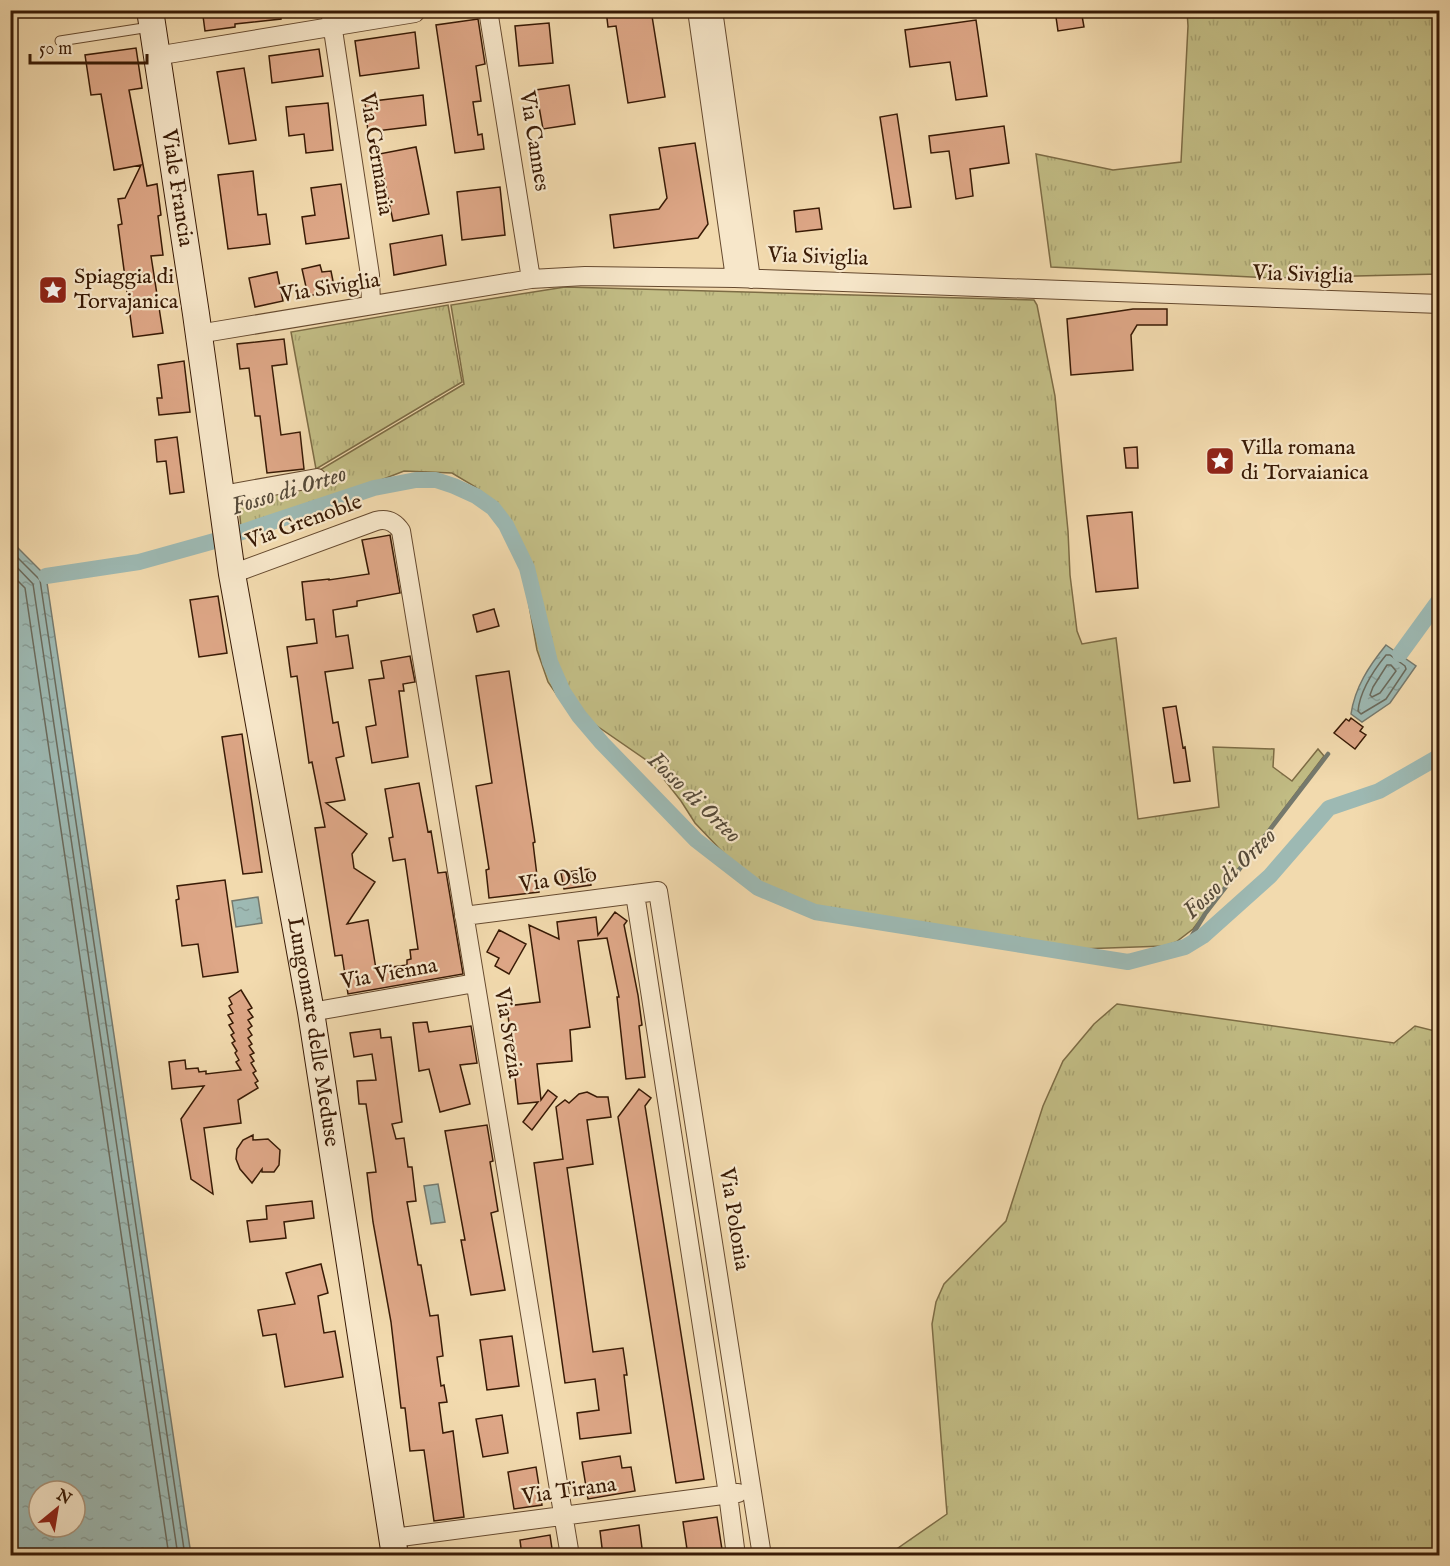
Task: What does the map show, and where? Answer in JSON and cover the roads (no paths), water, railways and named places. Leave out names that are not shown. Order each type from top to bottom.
[{"type":"main road","name":"Viale Francia","points":[[151,19],[223,502]]},
{"type":"main road","name":"Lungomare delle Meduse","points":[[223,502],[231,569],[311,1012],[394,1547]]},
{"type":"street","name":"Via Cannes","points":[[488,10],[531,279]]},
{"type":"street","points":[[697,10],[743,278]]},
{"type":"street","points":[[713,10],[743,278]]},
{"type":"street","points":[[156,56],[331,19],[415,13]]},
{"type":"street","name":"Via Germania","points":[[331,19],[370,275],[371,305]]},
{"type":"street","name":"Via Siviglia","points":[[198,334],[531,279],[585,276],[743,278],[1440,304]]},
{"type":"street","points":[[223,502],[317,478]]},
{"type":"street","name":"Via Grenoble","points":[[231,569],[376,521],[392,522]]},
{"type":"street","name":"Via Svezia","points":[[392,522],[402,534],[570,1556]]},
{"type":"street","name":"Via Oslo","points":[[464,916],[658,891]]},
{"type":"street","name":"Via Polonia","points":[[658,891],[762,1556]]},
{"type":"street","points":[[635,894],[736,1556]]},
{"type":"street","name":"Via Vienna","points":[[311,1012],[476,983]]},
{"type":"street","name":"Via Tirana","points":[[394,1547],[564,1516],[752,1492]]},
{"type":"lane","points":[[60,41],[151,19]]},
{"type":"water","points":[[11,541],[46,576],[191,1555],[11,1555]]},
{"type":"water","points":[[1386,645],[1416,666],[1390,703],[1362,722],[1351,714],[1353,704],[1359,686]]},
{"type":"water","points":[[258,897],[262,923],[236,927],[232,901]]},
{"type":"water","points":[[438,1184],[445,1222],[431,1224],[424,1186]]},
{"type":"waterway","name":"Fosso di Orteo","points":[[46,576],[139,562],[218,540],[374,488],[416,480],[436,480],[454,486],[476,496],[493,508],[506,525],[527,568],[550,662],[563,692],[579,716],[602,743],[696,840],[758,888],[815,912],[1128,962],[1185,947],[1203,936],[1270,876],[1329,808],[1379,791],[1440,756]]},
{"type":"waterway","points":[[1400,654],[1440,599]]},
{"type":"waterway","points":[[1185,947],[1205,914],[1328,754]]},
{"type":"place","name":"Spiaggia di Torvajanica","points":[[53,290]]},
{"type":"place","name":"Villa romana di Torvaianica","points":[[1220,461]]}]
